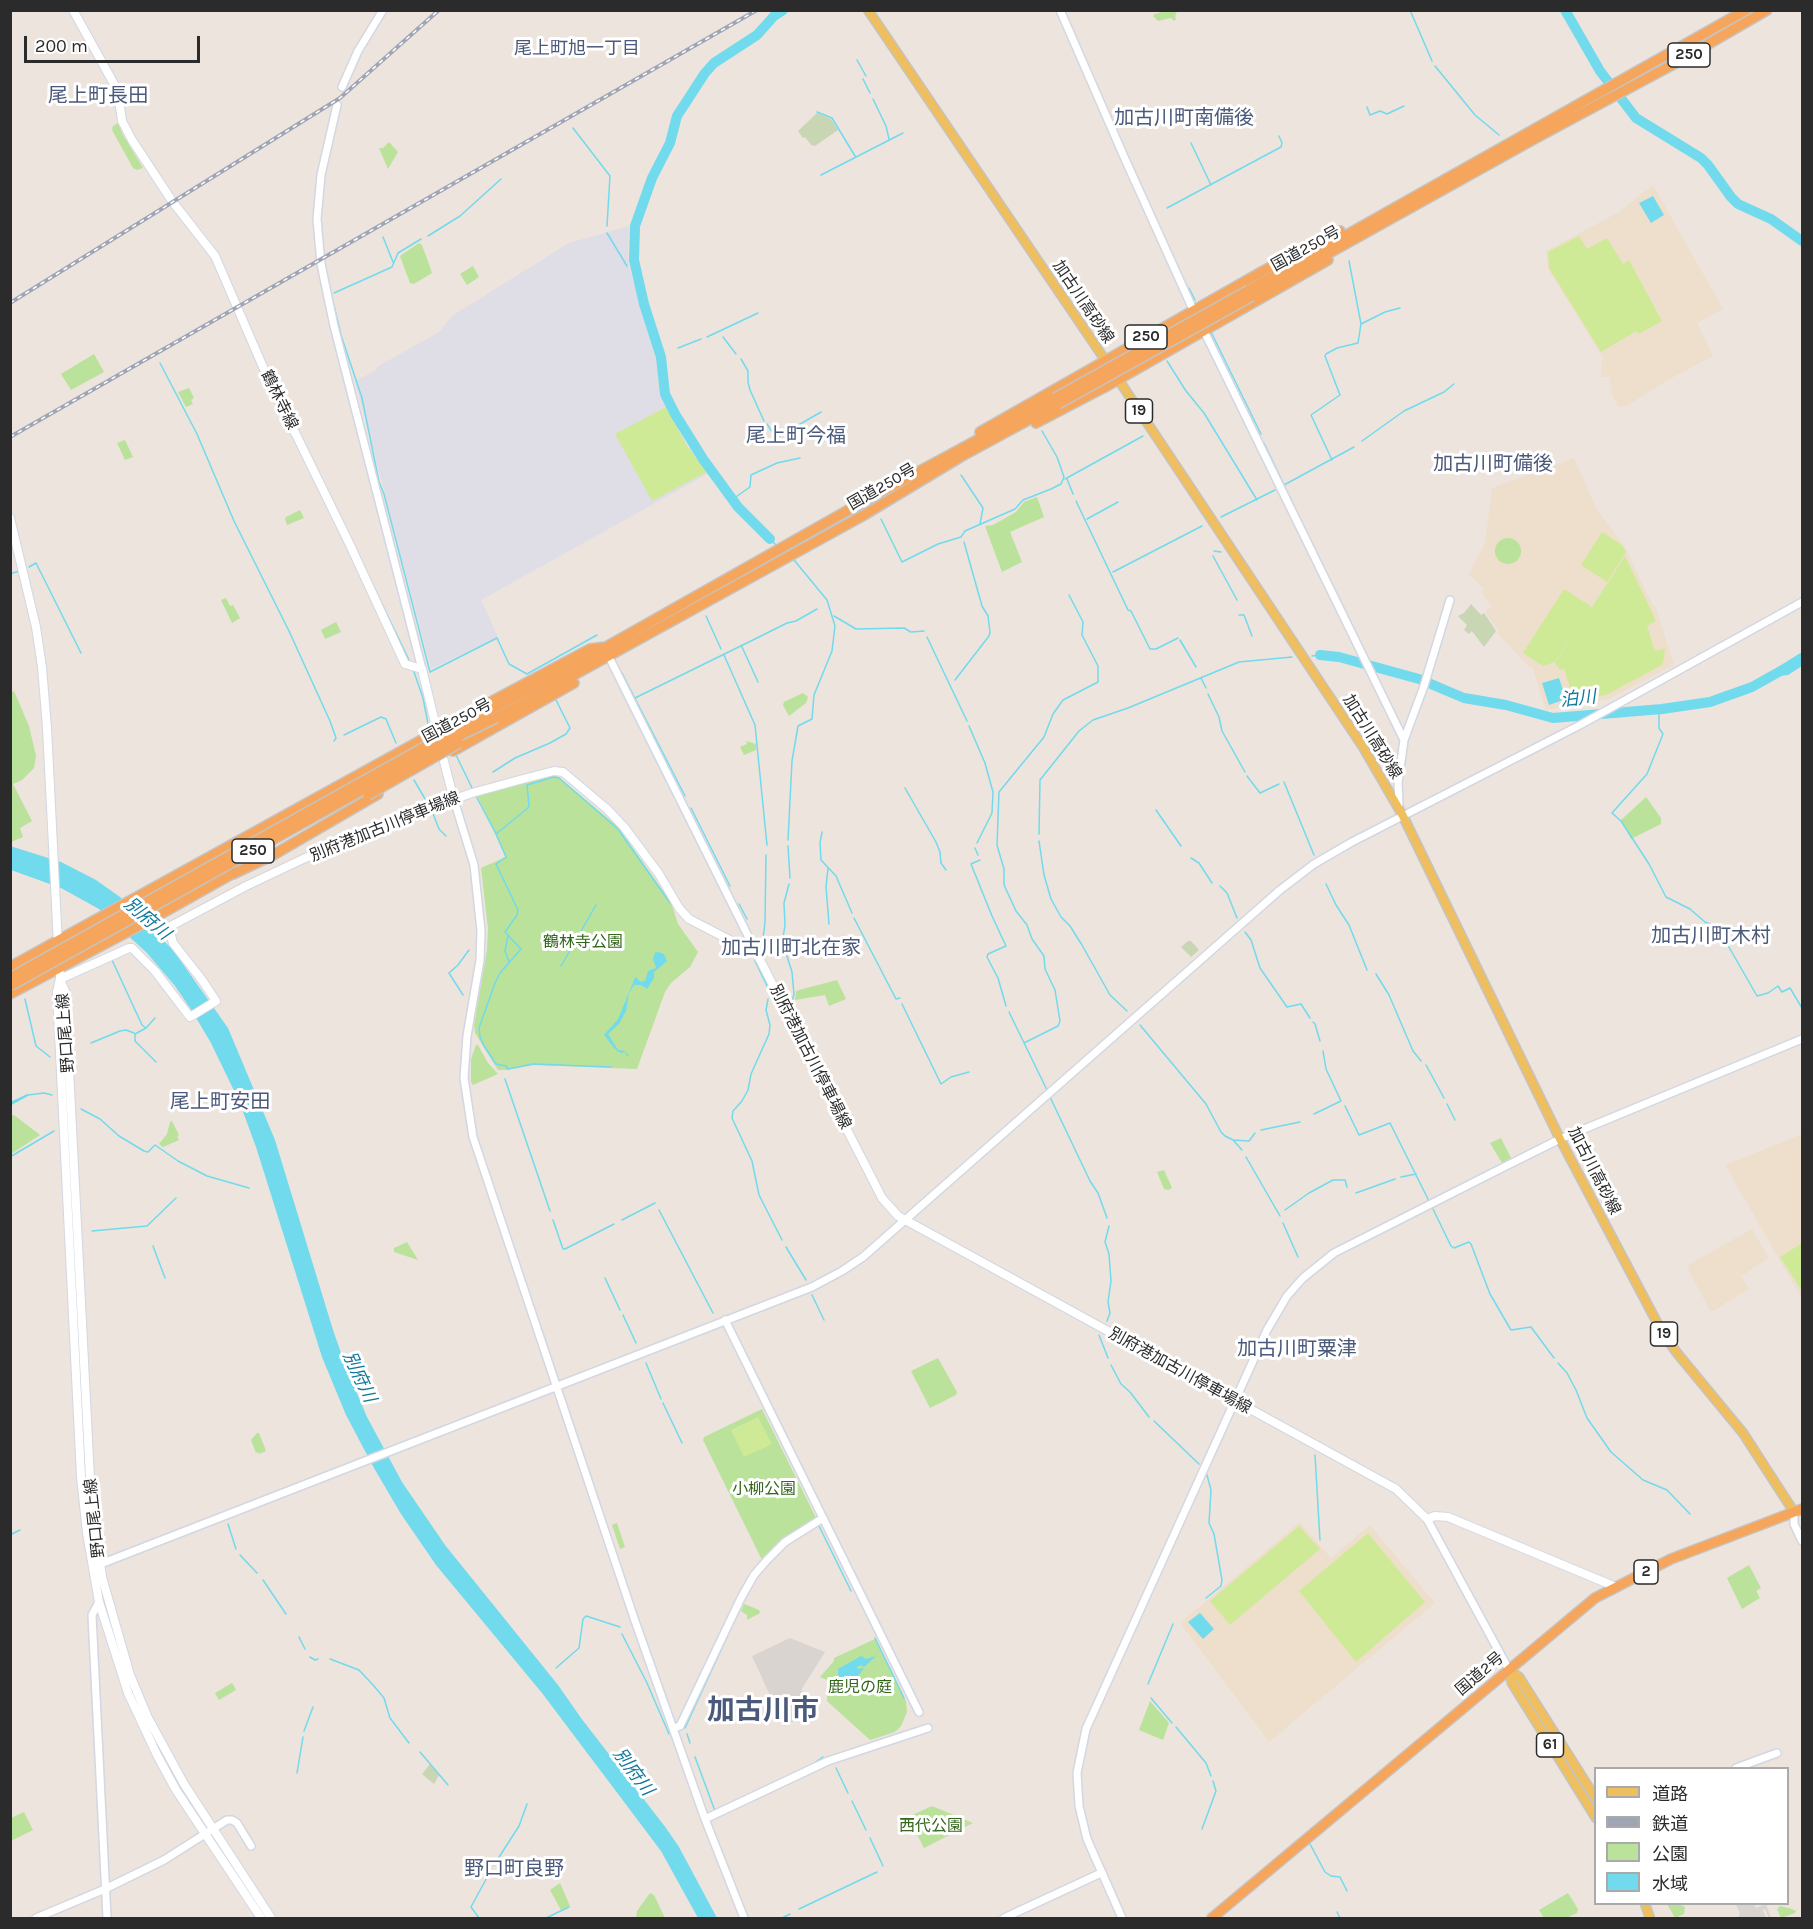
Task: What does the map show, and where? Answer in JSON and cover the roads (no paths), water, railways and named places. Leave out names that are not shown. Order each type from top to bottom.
[{"type":"highway","name":"国道250号","points":[[10,978],[607,652],[703,591],[917,479],[1251,293],[1746,10]]},
{"type":"highway","name":"国道250号","points":[[1385,217],[1672,65],[1767,10]]},
{"type":"highway","name":"250","points":[[917,479],[975,434],[1104,360],[1265,270],[1344,229],[1385,217]]},
{"type":"highway","name":"250","points":[[917,479],[1118,379],[1204,332],[1348,249],[1385,217]]},
{"type":"highway","name":"250","points":[[10,967],[590,649],[607,652],[598,669],[273,855],[233,874],[122,936],[10,994]]},
{"type":"highway","name":"国道250号","points":[[10,986],[480,726],[493,714]]},
{"type":"highway","name":"250","points":[[233,874],[247,863],[462,741],[480,726]]},
{"type":"highway","name":"国道2号","points":[[1212,1918],[1579,1610],[1616,1587],[1671,1559],[1798,1510]]},
{"type":"main road","name":"鶴林寺線","points":[[73,10],[114,84],[122,121],[132,141],[172,201],[215,256],[267,376],[350,545],[405,664],[422,669]]},
{"type":"main road","name":"加古川高砂線","points":[[868,10],[1363,747],[1403,816],[1560,1139],[1661,1330],[1677,1353],[1743,1433],[1798,1510]]},
{"type":"main road","points":[[10,518],[34,617],[42,667],[60,979]]},
{"type":"main road","points":[[422,669],[454,800]]},
{"type":"main road","name":"別府港加古川停車場線","points":[[60,979],[129,948],[135,950],[147,962],[190,1017],[216,1001],[173,944],[169,927],[303,859],[430,808],[472,792],[554,771],[563,772],[624,826],[659,874],[679,909],[689,919],[756,952],[882,1198],[891,1210],[904,1220],[1396,1489],[1427,1519]]},
{"type":"main road","name":"野口尾上線","points":[[60,979],[57,992],[80,1458],[86,1524],[96,1565],[135,1686],[164,1749],[208,1831],[261,1918]]},
{"type":"main road","points":[[1427,1519],[1435,1516],[1448,1517],[1616,1587]]},
{"type":"main road","name":"野口尾上線","points":[[96,1565],[99,1602],[118,1664],[140,1719],[176,1790],[271,1918]]},
{"type":"main road","name":"61","points":[[1509,1670],[1519,1677],[1594,1796]]},
{"type":"main road","name":"61","points":[[1509,1670],[1512,1683],[1594,1815]]},
{"type":"street","points":[[342,87],[358,51],[383,10]]},
{"type":"street","points":[[1060,10],[1204,332],[1404,740]]},
{"type":"street","points":[[337,105],[321,175],[317,219],[321,264],[332,316],[422,669]]},
{"type":"street","points":[[1403,816],[1398,805],[1397,793],[1404,740],[1425,683],[1450,600]]},
{"type":"street","points":[[96,1565],[812,1287],[842,1271],[863,1257],[1280,890],[1314,864],[1352,842],[1589,720],[1803,602]]},
{"type":"street","points":[[607,652],[756,952]]},
{"type":"street","points":[[454,800],[474,865],[482,931],[480,960],[465,1049],[464,1078],[468,1115],[479,1160],[632,1612],[705,1819],[744,1918]]},
{"type":"street","points":[[1122,1918],[1087,1839],[1079,1806],[1077,1773],[1086,1729],[1234,1401],[1273,1317],[1283,1301],[1303,1278],[1334,1253],[1430,1204],[1560,1139],[1803,1039]]},
{"type":"street","points":[[725,1320],[919,1712]]},
{"type":"street","points":[[1798,1510],[1803,1519]]},
{"type":"street","points":[[1798,1510],[1794,1524],[1803,1541]]},
{"type":"street","points":[[674,1728],[680,1726],[741,1598],[758,1570],[790,1538],[824,1518]]},
{"type":"street","points":[[1427,1519],[1509,1670]]},
{"type":"street","points":[[99,1602],[92,1615],[107,1918]]},
{"type":"street","points":[[705,1819],[828,1761],[928,1728]]},
{"type":"street","points":[[1739,1767],[1777,1753]]},
{"type":"street","points":[[36,1918],[105,1889],[164,1860],[227,1820],[237,1823],[251,1846]]},
{"type":"street","points":[[1004,1918],[1101,1873]]},
{"type":"water","points":[[1653,196],[1664,215],[1651,223],[1639,203]]},
{"type":"water","points":[[1802,652],[1802,666],[1788,675],[1779,676],[1775,669]]},
{"type":"water","points":[[1559,678],[1566,699],[1549,705],[1542,683]]},
{"type":"water","name":"別府川","points":[[10,846],[61,862],[96,880],[120,897],[173,950],[228,1028],[275,1140],[347,1370],[367,1417],[402,1482],[445,1545],[558,1685],[666,1828],[679,1847],[717,1918],[698,1918],[661,1851],[542,1693],[436,1565],[401,1514],[374,1468],[346,1415],[322,1357],[256,1147],[239,1101],[211,1043],[192,1011],[175,986],[147,953],[99,909],[61,888],[11,870]]},
{"type":"water","points":[[655,953],[664,954],[667,961],[654,972],[654,978],[647,989],[641,985],[634,985],[629,993],[626,1011],[619,1024],[608,1034],[618,1050],[625,1051],[629,1056],[627,1056],[625,1052],[621,1053],[615,1049],[604,1035],[618,1019],[635,978],[640,982],[645,981],[648,971],[656,968],[653,959]]},
{"type":"water","points":[[1200,1613],[1214,1629],[1203,1639],[1188,1622]]},
{"type":"water","points":[[861,1656],[866,1659],[876,1656],[864,1667],[860,1665],[857,1667],[857,1669],[864,1668],[858,1676],[857,1685],[853,1679],[848,1680],[847,1686],[855,1688],[842,1689],[843,1684],[838,1669]]},
{"type":"waterway","points":[[770,539],[738,507],[703,459],[665,394],[661,357],[644,304],[634,260],[635,226],[652,178],[670,143],[677,116],[714,63],[757,35],[774,16],[783,10]]},
{"type":"waterway","points":[[1410,10],[1432,61]]},
{"type":"waterway","points":[[1565,10],[1600,71],[1636,118],[1701,158],[1738,204],[1771,219],[1802,241]]},
{"type":"waterway","points":[[857,60],[866,76]]},
{"type":"waterway","points":[[1435,66],[1475,115],[1499,135]]},
{"type":"waterway","points":[[863,79],[870,93]]},
{"type":"waterway","points":[[873,99],[886,126],[889,139]]},
{"type":"waterway","points":[[1367,107],[1370,115],[1380,111],[1387,114],[1404,106]]},
{"type":"waterway","points":[[817,112],[832,118],[855,156]]},
{"type":"waterway","points":[[573,128],[610,176],[607,226]]},
{"type":"waterway","points":[[821,175],[903,133]]},
{"type":"waterway","points":[[1167,208],[1281,147],[1279,136]]},
{"type":"waterway","points":[[1191,143],[1211,185]]},
{"type":"waterway","points":[[428,236],[460,216],[501,179]]},
{"type":"waterway","points":[[607,233],[627,266]]},
{"type":"waterway","points":[[383,237],[393,262]]},
{"type":"waterway","points":[[334,293],[392,267],[398,253],[421,239]]},
{"type":"waterway","points":[[1349,261],[1361,324],[1385,312],[1400,308]]},
{"type":"waterway","points":[[326,272],[341,335],[362,398],[379,482],[430,672],[497,638],[509,664],[527,674],[597,635]]},
{"type":"waterway","points":[[1189,288],[1195,300]]},
{"type":"waterway","points":[[707,337],[758,313]]},
{"type":"waterway","points":[[1332,460],[1311,415],[1340,395],[1326,354],[1337,348],[1358,343],[1361,324]]},
{"type":"waterway","points":[[1211,332],[1261,434]]},
{"type":"waterway","points":[[723,337],[736,354]]},
{"type":"waterway","points":[[678,348],[701,339]]},
{"type":"waterway","points":[[741,359],[748,371],[750,390],[764,421]]},
{"type":"waterway","points":[[1167,361],[1186,391],[1204,413],[1257,500]]},
{"type":"waterway","points":[[160,363],[197,434],[234,521],[289,631],[330,721],[336,738],[334,741]]},
{"type":"waterway","points":[[1362,441],[1404,411],[1444,392],[1454,384]]},
{"type":"waterway","points":[[767,424],[776,438],[821,412]]},
{"type":"waterway","points":[[881,519],[902,562],[938,544],[961,537],[965,531],[1015,509],[1023,500],[1061,484],[1064,477],[1057,457],[1042,431]]},
{"type":"waterway","points":[[1065,479],[1143,436]]},
{"type":"waterway","points":[[1264,443],[1284,485]]},
{"type":"waterway","points":[[1284,485],[1354,447]]},
{"type":"waterway","points":[[309,453],[409,660]]},
{"type":"waterway","points":[[733,499],[750,487],[751,475],[777,463],[800,458]]},
{"type":"waterway","points":[[961,475],[983,508],[980,524]]},
{"type":"waterway","points":[[1067,479],[1073,494]]},
{"type":"waterway","points":[[1221,517],[1275,490]]},
{"type":"waterway","points":[[1290,497],[1293,505]]},
{"type":"waterway","points":[[1076,501],[1128,610],[1131,611],[1150,649],[1156,649],[1178,638]]},
{"type":"waterway","points":[[1087,519],[1118,502]]},
{"type":"waterway","points":[[1297,513],[1299,518]]},
{"type":"waterway","points":[[1113,572],[1202,526]]},
{"type":"waterway","points":[[1308,536],[1323,565]]},
{"type":"waterway","points":[[770,539],[776,545]]},
{"type":"waterway","points":[[955,680],[990,632],[988,616],[982,606],[964,542]]},
{"type":"waterway","points":[[1214,551],[1221,552]]},
{"type":"waterway","points":[[1213,556],[1237,600]]},
{"type":"waterway","points":[[788,840],[792,761],[798,726],[812,719],[814,695],[832,651],[835,626],[827,600],[794,560]]},
{"type":"waterway","points":[[29,567],[36,563],[81,653]]},
{"type":"waterway","points":[[10,574],[19,571]]},
{"type":"waterway","points":[[1024,1043],[1058,1026],[1060,1021],[1055,990],[1045,969],[1044,956],[1032,939],[1027,925],[1016,911],[1004,885],[1004,869],[997,845],[999,792],[1044,737],[1053,714],[1063,700],[1098,682],[1098,666],[1082,635],[1083,622],[1069,595]]},
{"type":"waterway","points":[[635,698],[817,609]]},
{"type":"waterway","points":[[1239,615],[1244,615],[1252,636]]},
{"type":"waterway","points":[[706,616],[721,649]]},
{"type":"waterway","points":[[834,616],[856,629],[904,628],[911,632],[924,631]]},
{"type":"waterway","points":[[927,637],[967,721]]},
{"type":"waterway","points":[[1180,640],[1196,667]]},
{"type":"waterway","points":[[742,647],[758,682]]},
{"type":"waterway","points":[[724,655],[755,725],[767,845]]},
{"type":"waterway","points":[[1312,656],[1320,655]]},
{"type":"waterway","name":"泊川","points":[[1320,655],[1339,657],[1419,679],[1464,698],[1506,705],[1553,718],[1662,709],[1710,702],[1752,687],[1802,659]]},
{"type":"waterway","points":[[1039,834],[1040,780],[1079,731],[1093,720],[1239,662],[1292,657]]},
{"type":"waterway","points":[[413,669],[423,698],[429,729]]},
{"type":"waterway","points":[[622,673],[685,796]]},
{"type":"waterway","points":[[1201,678],[1206,688]]},
{"type":"waterway","points":[[1208,694],[1219,717],[1222,731],[1245,772]]},
{"type":"waterway","points":[[493,772],[515,758],[566,734],[570,728],[556,700]]},
{"type":"waterway","points":[[1659,710],[1659,728],[1663,734],[1647,774],[1612,813],[1621,821],[1649,864],[1666,897],[1690,909],[1705,922],[1718,928],[1757,996],[1768,993],[1778,986],[1782,992],[1790,988],[1802,1008]]},
{"type":"waterway","points":[[344,735],[381,717],[386,719],[396,743]]},
{"type":"waterway","points":[[969,726],[985,763],[993,792],[992,813],[977,843]]},
{"type":"waterway","points":[[456,755],[473,790]]},
{"type":"waterway","points":[[1247,776],[1260,793],[1279,784]]},
{"type":"waterway","points":[[475,794],[496,834],[528,808],[527,785],[554,777],[559,778],[618,829],[670,903]]},
{"type":"waterway","points":[[414,780],[428,804]]},
{"type":"waterway","points":[[1284,782],[1314,855]]},
{"type":"waterway","points":[[905,788],[936,842],[941,863],[946,870]]},
{"type":"waterway","points":[[691,808],[730,886]]},
{"type":"waterway","points":[[1156,810],[1181,846]]},
{"type":"waterway","points":[[432,811],[439,829],[446,836]]},
{"type":"waterway","points":[[822,832],[821,860],[836,876],[852,913]]},
{"type":"waterway","points":[[496,834],[506,857],[496,864],[518,910],[505,932],[521,949],[500,973],[495,983],[479,1028],[484,1046],[496,1064],[506,1066],[508,1069],[533,1064],[611,1067]]},
{"type":"waterway","points":[[1039,841],[1044,875],[1051,899],[1082,945],[1110,995],[1127,1011]]},
{"type":"waterway","points":[[788,846],[790,878]]},
{"type":"waterway","points":[[975,848],[978,855]]},
{"type":"waterway","points":[[759,952],[765,923],[766,855]]},
{"type":"waterway","points":[[1191,858],[1199,863],[1212,883]]},
{"type":"waterway","points":[[980,860],[971,864],[1006,946],[988,954],[987,957],[998,978],[1006,1006]]},
{"type":"waterway","points":[[828,868],[826,887],[829,924]]},
{"type":"waterway","points":[[782,944],[785,925],[784,903],[789,884]]},
{"type":"waterway","points":[[1326,884],[1349,925],[1367,970]]},
{"type":"waterway","points":[[1220,886],[1227,893],[1237,918]]},
{"type":"waterway","points":[[739,904],[747,919]]},
{"type":"waterway","points":[[561,966],[596,905]]},
{"type":"waterway","points":[[854,918],[896,999],[900,998]]},
{"type":"waterway","points":[[1245,932],[1251,940],[1260,968],[1287,1007],[1301,1004],[1310,1018]]},
{"type":"waterway","points":[[508,936],[505,951],[509,962]]},
{"type":"waterway","points":[[463,995],[449,973],[469,950]]},
{"type":"waterway","points":[[785,950],[792,972],[794,994],[792,1002],[810,1038]]},
{"type":"waterway","points":[[756,959],[769,990]]},
{"type":"waterway","points":[[112,960],[142,1025],[146,1028]]},
{"type":"waterway","points":[[1376,974],[1389,995],[1413,1051],[1421,1061]]},
{"type":"waterway","points":[[25,999],[36,1046],[50,1057]]},
{"type":"waterway","points":[[768,999],[766,1010],[770,1025],[769,1034],[751,1074],[748,1090],[733,1111],[732,1118],[752,1161],[759,1195],[782,1240]]},
{"type":"waterway","points":[[902,1004],[941,1084],[951,1077],[969,1072]]},
{"type":"waterway","points":[[1009,1012],[1047,1090]]},
{"type":"waterway","points":[[155,1018],[146,1028],[135,1034],[135,1041],[156,1062]]},
{"type":"waterway","points":[[1313,1022],[1320,1041]]},
{"type":"waterway","points":[[1140,1025],[1206,1104],[1221,1132],[1242,1150]]},
{"type":"waterway","points":[[91,1043],[120,1031],[126,1030],[134,1033]]},
{"type":"waterway","points":[[811,1041],[849,1117]]},
{"type":"waterway","points":[[1314,1114],[1341,1101],[1326,1069],[1323,1051]]},
{"type":"waterway","points":[[1426,1065],[1444,1098]]},
{"type":"waterway","points":[[505,1079],[550,1211]]},
{"type":"waterway","points":[[10,1105],[28,1095],[44,1093],[52,1095]]},
{"type":"waterway","points":[[10,1103],[27,1095]]},
{"type":"waterway","points":[[1050,1097],[1098,1193],[1107,1218]]},
{"type":"waterway","points":[[1447,1104],[1455,1120]]},
{"type":"waterway","points":[[1345,1106],[1359,1135],[1390,1123],[1430,1203]]},
{"type":"waterway","points":[[81,1109],[100,1119],[119,1136],[144,1151],[148,1152],[155,1145],[178,1161],[207,1176],[249,1188]]},
{"type":"waterway","points":[[1261,1130],[1300,1122]]},
{"type":"waterway","points":[[10,1157],[54,1131]]},
{"type":"waterway","points":[[1233,1140],[1249,1141],[1255,1133]]},
{"type":"waterway","points":[[1246,1157],[1280,1216]]},
{"type":"waterway","points":[[1401,1177],[1416,1174]]},
{"type":"waterway","points":[[1356,1193],[1395,1179]]},
{"type":"waterway","points":[[1285,1210],[1333,1180],[1345,1180],[1347,1187]]},
{"type":"waterway","points":[[92,1231],[147,1226],[176,1198]]},
{"type":"waterway","points":[[622,1220],[655,1203]]},
{"type":"waterway","points":[[1432,1207],[1451,1246],[1454,1248],[1469,1242],[1471,1244],[1490,1294],[1511,1330],[1531,1327],[1554,1358]]},
{"type":"waterway","points":[[659,1210],[713,1313]]},
{"type":"waterway","points":[[553,1220],[563,1249],[614,1224]]},
{"type":"waterway","points":[[1283,1223],[1298,1257]]},
{"type":"waterway","points":[[1107,1321],[1110,1313],[1108,1302],[1111,1281],[1109,1254],[1105,1242],[1109,1226]]},
{"type":"waterway","points":[[153,1246],[165,1278]]},
{"type":"waterway","points":[[786,1247],[806,1280]]},
{"type":"waterway","points":[[605,1278],[620,1310]]},
{"type":"waterway","points":[[812,1295],[824,1320]]},
{"type":"waterway","points":[[623,1315],[636,1343]]},
{"type":"waterway","points":[[1099,1335],[1108,1358]]},
{"type":"waterway","points":[[646,1363],[661,1399]]},
{"type":"waterway","points":[[1558,1363],[1567,1373],[1576,1390],[1587,1418],[1611,1452],[1643,1480],[1667,1490],[1690,1514]]},
{"type":"waterway","points":[[1111,1365],[1121,1384],[1149,1417]]},
{"type":"waterway","points":[[663,1403],[682,1443]]},
{"type":"waterway","points":[[1154,1421],[1199,1464]]},
{"type":"waterway","points":[[1315,1455],[1320,1540]]},
{"type":"waterway","points":[[1206,1598],[1221,1586],[1222,1580],[1214,1534],[1209,1523],[1211,1490],[1207,1475]]},
{"type":"waterway","points":[[228,1524],[236,1549]]},
{"type":"waterway","points":[[819,1526],[851,1591]]},
{"type":"waterway","points":[[10,1535],[20,1530]]},
{"type":"waterway","points":[[240,1555],[257,1573]]},
{"type":"waterway","points":[[263,1580],[286,1614]]},
{"type":"waterway","points":[[556,1668],[579,1648],[583,1619],[586,1616],[620,1627]]},
{"type":"waterway","points":[[1148,1684],[1173,1624]]},
{"type":"waterway","points":[[622,1634],[669,1734]]},
{"type":"waterway","points":[[299,1637],[305,1649]]},
{"type":"waterway","points":[[685,1728],[727,1637]]},
{"type":"waterway","points":[[875,1638],[904,1698]]},
{"type":"waterway","points":[[310,1657],[318,1659]]},
{"type":"waterway","points":[[330,1659],[359,1670],[384,1698],[390,1718],[409,1743]]},
{"type":"waterway","points":[[1151,1698],[1172,1723]]},
{"type":"waterway","points":[[304,1731],[313,1707]]},
{"type":"waterway","points":[[1176,1727],[1206,1763],[1211,1776]]},
{"type":"waterway","points":[[687,1734],[690,1743]]},
{"type":"waterway","points":[[297,1773],[303,1737]]},
{"type":"waterway","points":[[420,1752],[448,1785]]},
{"type":"waterway","points":[[695,1757],[715,1811]]},
{"type":"waterway","points":[[811,1765],[823,1757]]},
{"type":"waterway","points":[[836,1768],[848,1793]]},
{"type":"waterway","points":[[1202,1829],[1216,1791],[1213,1781]]},
{"type":"waterway","points":[[852,1801],[866,1830]]},
{"type":"waterway","points":[[494,1865],[519,1826],[527,1804]]},
{"type":"waterway","points":[[870,1838],[883,1866]]},
{"type":"waterway","points":[[1310,1844],[1325,1872],[1331,1876],[1340,1877],[1347,1891]]},
{"type":"waterway","points":[[479,1918],[471,1907],[490,1872]]},
{"type":"waterway","points":[[799,1909],[877,1872]]},
{"type":"waterway","points":[[546,1918],[569,1907]]},
{"type":"waterway","points":[[1337,1912],[1340,1918]]},
{"type":"waterway","points":[[782,1918],[790,1914]]},
{"type":"railway","points":[[10,303],[340,98],[439,10]]},
{"type":"railway","points":[[10,437],[757,10]]},
{"type":"district","name":"尾上町旭一丁目","points":[[577,49]]},
{"type":"district","name":"尾上町長田","points":[[98,96]]},
{"type":"district","name":"加古川町南備後","points":[[1184,118]]},
{"type":"district","name":"尾上町今福","points":[[796,436]]},
{"type":"district","name":"加古川町備後","points":[[1493,464]]},
{"type":"district","name":"加古川町木村","points":[[1711,936]]},
{"type":"district","name":"加古川町北在家","points":[[791,948]]},
{"type":"district","name":"尾上町安田","points":[[220,1102]]},
{"type":"district","name":"加古川町粟津","points":[[1297,1349]]},
{"type":"district","name":"加古川市","points":[[763,1711]]},
{"type":"district","name":"野口町良野","points":[[514,1869]]},
{"type":"park label","name":"鶴林寺公園","points":[[583,942]]},
{"type":"park label","name":"小柳公園","points":[[764,1489]]},
{"type":"park label","name":"鹿児の庭","points":[[860,1687]]},
{"type":"park label","name":"西代公園","points":[[931,1826]]}]
